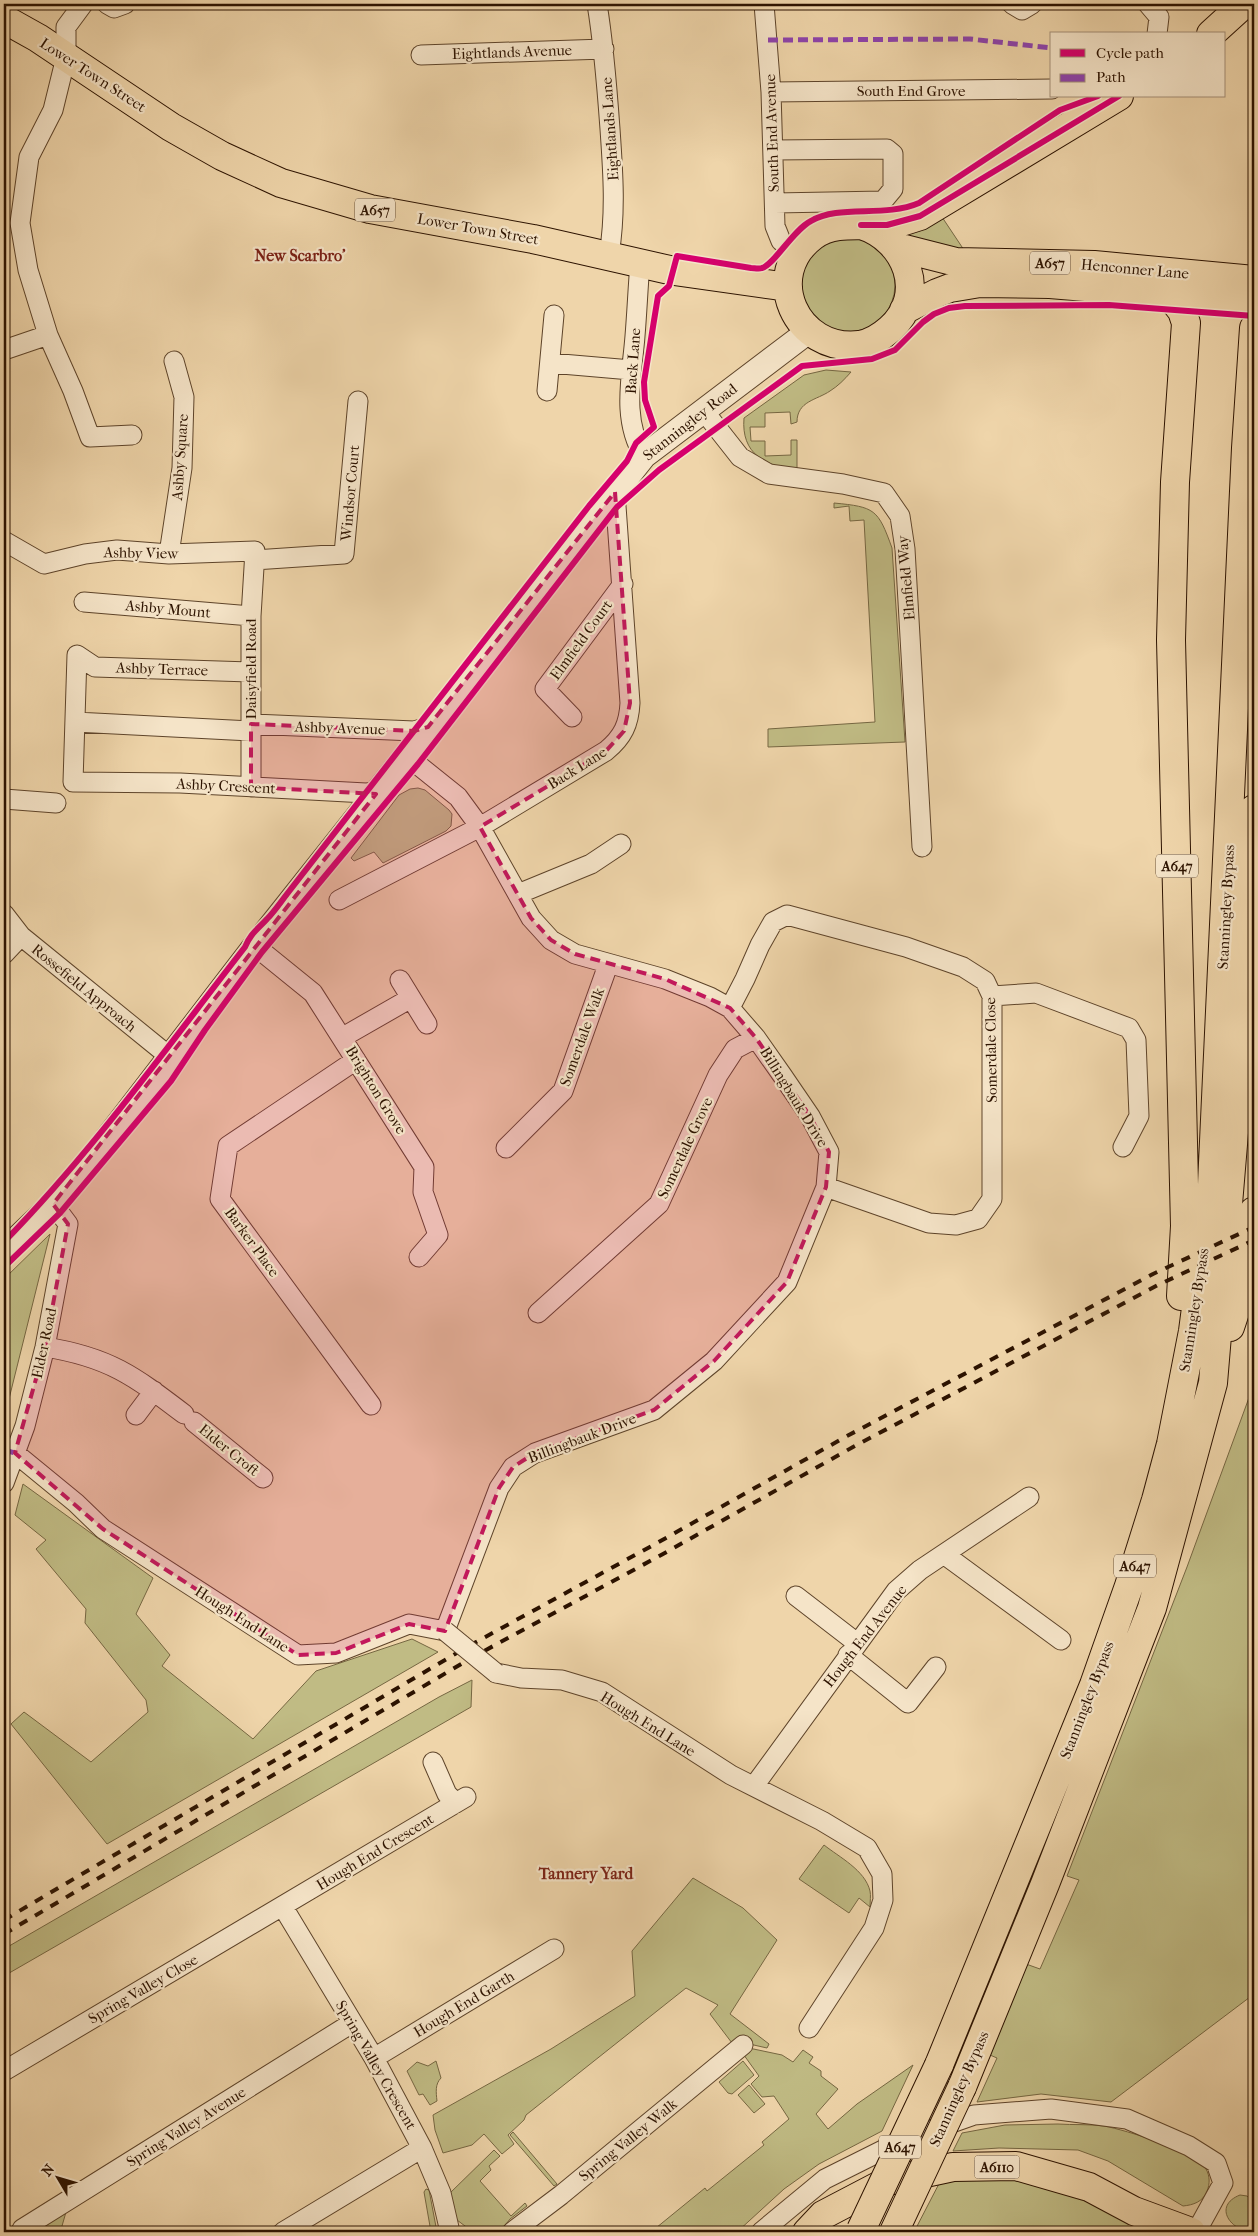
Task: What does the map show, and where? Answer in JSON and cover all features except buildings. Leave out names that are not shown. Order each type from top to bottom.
[{"type":"main road","points":[[1213,32],[1244,4]]},
{"type":"main road","name":"Lower Town Street","points":[[4,19],[66,57],[180,132],[222,156],[281,183],[370,208],[533,238],[684,273],[788,286]]},
{"type":"main road","points":[[861,225],[887,224],[920,216],[1116,98]]},
{"type":"main road","name":"A657","points":[[837,225],[861,225],[882,234],[897,248],[906,264],[909,292],[904,310],[895,324],[881,337],[865,344],[849,346],[829,343],[809,331],[797,318],[791,304],[788,286],[790,268],[797,253],[805,243],[825,229],[837,225]]},
{"type":"main road","name":"Henconner Lane","points":[[897,248],[956,262],[1094,265],[1245,289]]},
{"type":"main road","name":"Henconner Lane","points":[[904,310],[944,290],[980,283],[1050,284],[1168,292],[1245,289]]},
{"type":"main road","name":"A647","points":[[1168,292],[1182,311],[1186,323],[1175,482],[1171,640],[1185,1226],[1171,1444]]},
{"type":"main road","name":"Stanningley Bypass","points":[[860,2231],[939,2065],[1094,1685],[1156,1500],[1171,1444],[1193,1331],[1212,1185],[1246,448],[1254,328]]},
{"type":"main road","name":"Stanningley Bypass","points":[[894,2232],[962,2087],[1152,1608],[1213,1384],[1241,1049],[1254,809]]},
{"type":"main road","name":"A647","points":[[1213,1384],[1238,1303],[1254,1212]]},
{"type":"main road","name":"A6110","points":[[807,2232],[823,2215],[888,2181],[953,2168],[1016,2166],[1089,2188],[1134,2211],[1191,2232]]},
{"type":"street","points":[[82,4],[66,27],[66,57],[53,110],[29,157],[20,223],[28,270],[48,335],[73,391],[90,437],[132,435]]},
{"type":"street","points":[[106,4],[114,8],[125,4]]},
{"type":"street","name":"Eightlands Lane","points":[[597,4],[604,49],[614,190],[610,255]]},
{"type":"street","name":"South End Avenue","points":[[764,4],[774,150],[775,226],[777,235],[784,245],[797,253]]},
{"type":"street","points":[[1012,4],[1022,10],[1032,4]]},
{"type":"street","points":[[1148,4],[1159,17],[1157,32]]},
{"type":"street","name":"Eightlands Avenue","points":[[420,55],[604,49]]},
{"type":"street","name":"South End Grove","points":[[770,92],[1050,89]]},
{"type":"street","points":[[774,150],[886,149],[893,154],[894,189],[883,201],[775,203]]},
{"type":"street","name":"Back Lane","points":[[640,263],[635,338],[629,384],[633,433],[644,456]]},
{"type":"street","points":[[547,391],[554,315]]},
{"type":"street","name":"Stanningley Road","points":[[4,1251],[54,1204],[255,946],[644,456],[809,331]]},
{"type":"street","points":[[4,350],[48,335]]},
{"type":"street","name":"Ashby Square","points":[[169,554],[183,450],[184,397],[174,361]]},
{"type":"street","points":[[550,363],[630,370]]},
{"type":"street","name":"Windsor Court","points":[[254,556],[344,554],[358,401]]},
{"type":"street","name":"Elmfield Way","points":[[703,410],[740,457],[769,474],[843,484],[884,493],[900,516],[905,549],[922,847]]},
{"type":"street","name":"Back Lane","points":[[339,900],[480,827],[606,751],[624,731],[629,719],[630,703],[615,492]]},
{"type":"street","name":"Ashby View","points":[[4,541],[44,564],[85,554],[117,550],[169,554],[254,556]]},
{"type":"street","name":"Daisyfield Road","points":[[251,787],[250,672],[254,556]]},
{"type":"street","name":"Elmfield Court","points":[[572,717],[545,689],[623,584]]},
{"type":"street","name":"Ashby Mount","points":[[84,602],[251,616]]},
{"type":"street","name":"Ashby Terrace","points":[[75,722],[77,655],[95,667],[250,672]]},
{"type":"street","name":"Ashby Avenue","points":[[75,722],[414,731],[428,727]]},
{"type":"street","name":"Ashby Crescent","points":[[75,722],[73,782],[378,792]]},
{"type":"street","name":"Billingbauk Drive","points":[[407,756],[458,797],[480,827],[531,918],[551,940],[575,954],[608,965],[665,979],[710,997],[730,1008],[756,1038],[810,1116],[828,1152],[826,1188],[787,1282],[714,1362],[654,1410],[535,1453],[513,1467],[499,1488],[445,1632]]},
{"type":"street","points":[[4,799],[56,803]]},
{"type":"street","points":[[518,894],[591,864],[621,844]]},
{"type":"street","name":"Rossefield Approach","points":[[4,914],[21,936],[170,1057]]},
{"type":"street","name":"Somerdale Close","points":[[730,1008],[773,922],[787,915],[906,947],[962,967],[985,981],[992,996],[992,1199],[978,1219],[956,1225],[929,1223],[826,1188]]},
{"type":"street","points":[[4,954],[21,936]]},
{"type":"street","name":"Brighton Grove","points":[[255,946],[313,993],[343,1037],[424,1167],[423,1192],[438,1235],[419,1257]]},
{"type":"street","name":"Somerdale Walk","points":[[506,1148],[563,1091],[608,965]]},
{"type":"street","points":[[400,980],[427,1024]]},
{"type":"street","points":[[992,996],[1036,993],[1129,1028],[1136,1040],[1139,1116],[1123,1148]]},
{"type":"street","points":[[343,1037],[411,998]]},
{"type":"street","name":"Somerdale Grove","points":[[538,1313],[660,1204],[718,1075],[735,1049],[756,1038]]},
{"type":"street","name":"Barker Place","points":[[356,1060],[228,1146],[220,1199],[371,1405]]},
{"type":"street","name":"Elder Road","points":[[4,1483],[25,1426],[45,1347],[68,1224],[54,1204]]},
{"type":"street","name":"Elder Croft","points":[[45,1347],[75,1352],[105,1361],[131,1375],[189,1418],[263,1478]]},
{"type":"street","points":[[136,1415],[154,1391]]},
{"type":"street","name":"Hough End Lane","points":[[15,1453],[76,1503],[103,1530],[298,1655],[336,1654],[409,1624],[445,1632],[496,1673],[521,1678],[562,1680],[602,1692],[700,1756],[822,1821],[866,1848],[882,1874],[883,1900],[874,1928],[809,2028]]},
{"type":"street","name":"Hough End Avenue","points":[[754,1786],[896,1591],[920,1570],[1029,1498]]},
{"type":"street","points":[[945,1555],[1061,1640]]},
{"type":"street","points":[[796,1596],[908,1703],[936,1667]]},
{"type":"street","name":"Hough End Crescent","points":[[283,1907],[461,1800],[447,1794],[433,1762]]},
{"type":"street","name":"Spring Valley Crescent","points":[[283,1907],[374,2058],[422,2148],[441,2193],[450,2232]]},
{"type":"street","name":"Spring Valley Close","points":[[4,2070],[283,1907]]},
{"type":"street","name":"Hough End Garth","points":[[374,2058],[554,1949]]},
{"type":"street","name":"Spring Valley Avenue","points":[[21,2232],[22,2229],[352,2023]]},
{"type":"street","name":"Spring Valley Walk","points":[[512,2232],[539,2206],[743,2045]]},
{"type":"street","points":[[761,2232],[825,2179],[903,2140],[974,2115],[1051,2108],[1127,2119],[1189,2146],[1216,2163],[1222,2183],[1196,2232]]},
{"type":"street","points":[[283,2232],[422,2148]]},
{"type":"highlighted area","points":[[615,492],[630,703],[624,731],[606,751],[480,827],[531,918],[551,940],[575,954],[665,979],[730,1008],[756,1038],[810,1116],[829,1152],[826,1187],[787,1282],[714,1361],[654,1410],[535,1453],[513,1467],[499,1488],[445,1631],[409,1624],[336,1653],[298,1655],[103,1529],[15,1453],[45,1347],[68,1224],[53,1204],[376,794],[251,787],[251,724],[414,731],[428,727]]},
{"type":"shaded area","points":[[942,217],[968,256],[909,237],[908,234]]},
{"type":"shaded area","points":[[848,238],[866,242],[881,252],[891,267],[895,285],[891,303],[881,318],[866,328],[848,332],[830,328],[815,318],[805,303],[801,285],[805,267],[815,252],[830,242]]},
{"type":"shaded area","points":[[826,370],[851,372],[833,389],[804,405],[800,410],[797,422],[791,424],[790,412],[765,413],[765,427],[750,427],[751,441],[765,441],[765,456],[791,455],[791,440],[797,440],[797,470],[775,465],[757,456],[747,441],[744,430],[744,418],[804,375]]},
{"type":"shaded area","points":[[834,503],[858,506],[873,512],[883,525],[892,548],[905,742],[768,747],[768,729],[875,722],[864,520],[850,521],[849,506],[834,508]]},
{"type":"shaded area","points":[[418,788],[425,790],[449,810],[452,814],[451,826],[446,831],[383,863],[374,852],[354,861],[351,858],[399,795],[410,789]]},
{"type":"shaded area","points":[[50,1234],[4,1419],[4,1279]]},
{"type":"shaded area","points":[[1254,1384],[1254,1553],[1251,1585],[1254,1586],[1254,1994],[1111,2102],[1041,2094],[977,2102],[997,2058],[990,2055],[1026,1964],[1040,1969],[1079,1880],[1067,1876],[1187,1567]]},
{"type":"shaded area","points":[[23,1484],[153,1578],[136,1614],[170,1655],[162,1666],[253,1739],[316,1671],[412,1639],[438,1652],[107,1844],[11,1724],[24,1712],[91,1762],[148,1712],[146,1700],[85,1623],[86,1609],[36,1549],[46,1540],[15,1515]]},
{"type":"shaded area","points":[[472,1680],[471,1707],[4,1976],[4,1949],[439,1697]]},
{"type":"shaded area","points":[[824,1845],[851,1865],[863,1877],[870,1891],[870,1907],[859,1898],[849,1913],[799,1879]]},
{"type":"shaded area","points":[[693,1878],[743,1908],[777,1940],[730,2014],[769,2044],[767,2048],[736,2041],[732,2043],[710,2014],[718,2005],[686,1988],[526,2115],[524,2120],[508,2135],[514,2144],[502,2154],[484,2134],[472,2145],[443,2153],[435,2130],[433,2115],[551,2049],[635,1996],[632,1951]]},
{"type":"shaded area","points":[[744,2047],[782,2055],[793,2062],[803,2050],[813,2057],[809,2063],[821,2071],[821,2076],[838,2089],[816,2114],[828,2129],[857,2104],[913,2065],[882,2131],[819,2164],[784,2189],[737,2232],[651,2232],[705,2188],[707,2191],[764,2145],[762,2142],[789,2119],[774,2096],[762,2097],[751,2084],[759,2076],[741,2051]]},
{"type":"shaded area","points":[[436,2061],[441,2078],[436,2091],[437,2101],[430,2105],[423,2094],[419,2095],[407,2071],[417,2062],[428,2066]]},
{"type":"shaded area","points":[[743,2061],[754,2075],[732,2094],[728,2093],[719,2082]]},
{"type":"shaded area","points":[[749,2085],[765,2104],[754,2113],[738,2095]]},
{"type":"shaded area","points":[[1058,2124],[1104,2126],[1159,2142],[1188,2155],[1206,2169],[1209,2180],[1207,2191],[1203,2198],[1197,2202],[1183,2206],[1108,2161],[1078,2150],[999,2148],[953,2151],[962,2133],[1005,2125]]},
{"type":"shaded area","points":[[513,2132],[557,2184],[554,2186],[510,2135]]},
{"type":"shaded area","points":[[494,2150],[500,2156],[489,2166],[491,2170],[480,2181],[511,2216],[525,2203],[527,2206],[510,2219],[503,2228],[473,2232],[457,2220],[449,2194]]},
{"type":"shaded area","points":[[943,2176],[1006,2176],[1078,2195],[1167,2232],[914,2232]]},
{"type":"shaded area","points":[[426,2189],[429,2190],[437,2232],[431,2232],[424,2192]]},
{"type":"shaded area","points":[[1240,2195],[1247,2196],[1254,2202],[1254,2232],[1238,2228],[1228,2218],[1226,2212],[1227,2205]]},
{"type":"shaded area","points":[[66,2212],[62,2226],[55,2232],[31,2232]]},
{"type":"railway","points":[[4,1920],[467,1647],[847,1436],[1153,1274],[1254,1227]]},
{"type":"railway","points":[[4,1934],[473,1657],[663,1554],[853,1447],[1158,1285],[1254,1240]]},
{"type":"marked path","points":[[768,40],[970,39],[1050,48]]},
{"type":"marked path","points":[[4,1450],[15,1453]]},
{"type":"cycle path","points":[[4,1242],[68,1172],[129,1098],[245,947],[252,935],[275,910],[589,506],[627,461],[636,443],[654,427],[645,400],[644,382],[658,296],[669,286],[677,256],[751,268],[762,268],[772,261],[804,225],[811,221],[835,213],[891,210],[919,203],[1060,110],[1093,98]]},
{"type":"cycle path","points":[[861,225],[887,225],[920,216],[1116,98]]},
{"type":"cycle path","points":[[4,1267],[60,1213],[171,1081],[205,1030],[262,952],[418,764],[617,507],[659,470],[802,366],[872,359],[895,350],[923,322],[934,314],[949,308],[965,306],[1109,305],[1254,316]]},
{"type":"district","name":"New Scarbro'","points":[[300,255]]},
{"type":"district","name":"Tannery Yard","points":[[586,1873]]}]
